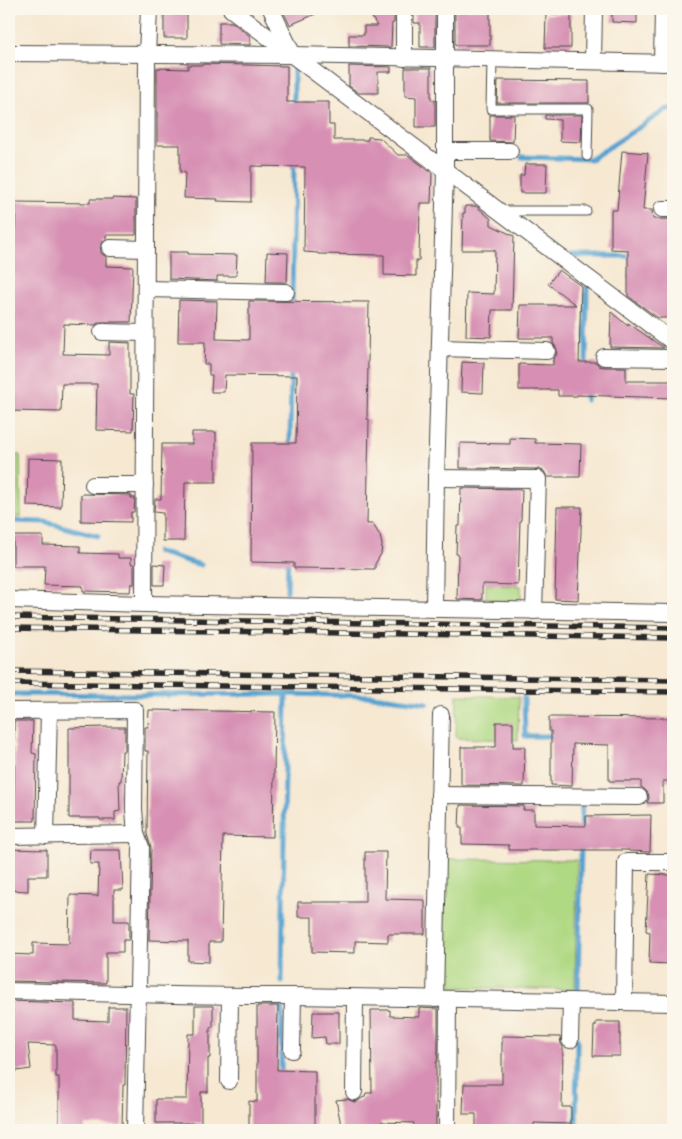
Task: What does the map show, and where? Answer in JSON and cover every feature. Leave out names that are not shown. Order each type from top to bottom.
[{"type":"street","points":[[144,604],[147,55],[149,9]]},
{"type":"street","points":[[231,9],[673,342]]},
{"type":"street","points":[[271,9],[293,55]]},
{"type":"street","points":[[404,9],[404,58]]},
{"type":"street","points":[[434,609],[445,170],[445,9]]},
{"type":"street","points":[[593,61],[594,9]]},
{"type":"street","points":[[9,53],[293,55],[668,63],[663,9]]},
{"type":"street","points":[[445,152],[510,151]]},
{"type":"street","points":[[110,248],[146,249]]},
{"type":"street","points":[[146,289],[286,292]]},
{"type":"street","points":[[102,332],[145,333]]},
{"type":"street","points":[[440,348],[547,352]]},
{"type":"street","points":[[604,357],[673,358]]},
{"type":"street","points":[[436,478],[538,479],[534,611]]},
{"type":"street","points":[[93,484],[144,485]]},
{"type":"street","points":[[9,600],[673,613]]},
{"type":"street","points":[[9,710],[135,710],[134,810],[136,834],[141,847],[135,1130]]},
{"type":"street","points":[[46,836],[49,711]]},
{"type":"street","points":[[440,715],[439,795],[442,999],[447,1130]]},
{"type":"street","points":[[439,795],[639,797]]},
{"type":"street","points":[[9,836],[136,834]]},
{"type":"street","points":[[624,1002],[626,862],[673,862]]},
{"type":"street","points":[[9,991],[673,1002]]},
{"type":"street","points":[[229,1081],[230,996]]},
{"type":"street","points":[[292,1050],[293,996]]},
{"type":"street","points":[[354,1092],[355,998]]},
{"type":"street","points":[[570,1040],[571,1001]]},
{"type":"lane","points":[[492,59],[491,109],[588,109],[587,156]]},
{"type":"lane","points":[[500,211],[586,210]]},
{"type":"green space","points":[[9,455],[20,455],[21,517],[9,517]]},
{"type":"green space","points":[[486,585],[521,586],[521,601],[486,600]]},
{"type":"green space","points":[[457,695],[519,697],[518,740],[456,738]]},
{"type":"green space","points":[[445,859],[577,860],[575,990],[442,987]]},
{"type":"building","points":[[164,9],[187,9],[187,38],[164,38]]},
{"type":"building","points":[[282,9],[327,9],[290,25]]},
{"type":"building","points":[[367,9],[394,9],[391,47],[349,46],[349,35],[364,35],[364,26],[377,26]]},
{"type":"building","points":[[414,9],[435,9],[435,47],[420,47],[420,23],[414,23]]},
{"type":"building","points":[[455,9],[490,9],[490,45],[455,45]]},
{"type":"building","points":[[612,9],[637,9],[637,23],[612,22]]},
{"type":"building","points":[[546,14],[571,14],[571,48],[545,48]]},
{"type":"building","points":[[219,22],[232,22],[250,36],[250,45],[219,44]]},
{"type":"building","points":[[188,65],[287,66],[287,102],[329,102],[329,125],[334,125],[334,140],[368,140],[368,137],[380,138],[398,155],[408,155],[432,173],[431,203],[420,203],[419,260],[416,260],[416,276],[384,275],[384,255],[304,252],[305,167],[251,166],[251,202],[184,198],[185,172],[180,172],[180,145],[157,145],[157,68],[188,69]]},
{"type":"building","points":[[349,66],[391,67],[391,72],[378,72],[378,93],[359,93],[349,86]]},
{"type":"building","points":[[405,68],[431,68],[431,100],[435,100],[435,127],[416,127],[416,97],[405,96]]},
{"type":"building","points":[[498,80],[589,81],[589,103],[497,103]]},
{"type":"building","points":[[490,115],[514,115],[513,142],[490,141]]},
{"type":"building","points":[[545,115],[582,115],[581,142],[560,141],[560,120],[545,119]]},
{"type":"building","points":[[622,151],[648,153],[643,210],[652,210],[653,219],[673,219],[673,318],[658,318],[628,296],[628,250],[611,249],[611,210],[617,210]]},
{"type":"building","points":[[525,164],[547,164],[546,193],[520,193],[520,175],[524,175]]},
{"type":"building","points":[[90,199],[136,199],[136,235],[106,235],[106,239],[100,247],[101,253],[106,257],[106,266],[133,267],[131,322],[102,322],[95,325],[64,324],[63,354],[109,355],[109,342],[130,343],[130,394],[134,394],[133,431],[96,430],[97,384],[62,384],[61,412],[9,411],[9,236],[15,228],[16,202],[90,203]]},
{"type":"building","points":[[465,206],[476,206],[491,219],[491,225],[514,236],[512,310],[492,310],[491,337],[466,336],[467,293],[494,294],[495,250],[462,250],[463,213],[465,213]]},
{"type":"building","points":[[169,252],[237,255],[236,276],[217,276],[217,281],[169,279]]},
{"type":"building","points":[[267,252],[288,253],[287,282],[266,282]]},
{"type":"building","points":[[559,270],[581,286],[579,362],[596,362],[599,366],[604,367],[626,367],[626,381],[673,381],[673,398],[558,396],[558,390],[519,390],[519,364],[553,365],[553,359],[557,351],[553,338],[519,338],[520,305],[576,305],[548,284]]},
{"type":"building","points":[[179,300],[217,301],[216,339],[249,340],[249,301],[369,302],[367,524],[373,524],[380,536],[382,545],[381,554],[375,564],[375,569],[294,568],[294,563],[251,562],[252,443],[296,443],[297,376],[225,375],[224,392],[211,392],[212,375],[209,375],[209,364],[204,364],[205,342],[178,342]]},
{"type":"building","points":[[611,312],[628,326],[628,323],[664,348],[610,347]]},
{"type":"building","points":[[462,362],[484,363],[483,393],[461,392]]},
{"type":"building","points":[[192,432],[216,432],[216,482],[185,482],[184,541],[163,541],[163,513],[154,512],[155,499],[161,499],[162,444],[192,444]]},
{"type":"building","points":[[510,438],[535,439],[535,443],[581,444],[580,477],[547,477],[544,471],[538,469],[460,468],[460,443],[510,444]]},
{"type":"building","points":[[28,458],[62,459],[61,507],[27,506]]},
{"type":"building","points":[[461,488],[522,489],[518,585],[482,584],[482,600],[457,599],[457,526],[460,526]]},
{"type":"building","points":[[81,494],[131,495],[131,498],[135,498],[134,512],[131,512],[131,522],[81,521]]},
{"type":"building","points":[[557,507],[582,507],[578,600],[555,599]]},
{"type":"building","points":[[13,536],[43,536],[43,545],[80,546],[80,553],[118,554],[118,558],[131,558],[131,564],[134,564],[134,584],[131,584],[130,592],[83,591],[83,586],[44,585],[45,566],[13,566]]},
{"type":"building","points":[[154,564],[165,565],[164,585],[154,585]]},
{"type":"building","points":[[149,710],[275,712],[273,837],[223,836],[221,942],[209,942],[209,962],[188,961],[188,941],[149,940],[151,847],[147,834],[148,751],[145,751],[145,727],[148,727]]},
{"type":"building","points":[[549,717],[673,718],[673,781],[663,781],[663,803],[647,803],[648,793],[641,787],[641,781],[609,781],[609,745],[573,744],[572,786],[551,785],[551,731],[549,731]]},
{"type":"building","points":[[14,721],[33,721],[32,753],[36,754],[35,821],[13,821]]},
{"type":"building","points":[[496,722],[513,722],[513,747],[525,747],[524,786],[461,785],[461,747],[496,747]]},
{"type":"building","points":[[125,727],[125,751],[122,751],[121,781],[119,781],[120,811],[115,812],[115,820],[69,818],[69,728]]},
{"type":"building","points":[[460,805],[524,806],[523,810],[534,810],[534,825],[586,826],[586,816],[651,815],[650,852],[629,850],[509,850],[509,845],[462,844],[462,828],[459,828]]},
{"type":"building","points":[[9,849],[47,850],[47,876],[28,876],[28,891],[9,890]]},
{"type":"building","points":[[91,850],[121,850],[123,890],[114,890],[114,921],[129,921],[129,940],[123,940],[123,952],[106,952],[106,983],[9,981],[9,954],[33,955],[33,943],[69,944],[70,895],[98,896],[99,864],[90,864]]},
{"type":"building","points":[[365,852],[386,852],[385,899],[425,900],[425,934],[388,934],[388,942],[355,941],[355,953],[312,952],[312,917],[298,917],[298,902],[365,902]]},
{"type":"building","points":[[649,874],[671,875],[670,905],[673,905],[671,964],[649,963],[650,932],[646,931]]},
{"type":"building","points":[[9,1001],[75,1003],[75,1020],[108,1021],[108,1007],[126,1007],[125,1085],[123,1085],[122,1126],[85,1125],[85,1130],[59,1130],[59,1077],[56,1077],[56,1045],[28,1044],[31,1069],[9,1072]]},
{"type":"building","points":[[195,1006],[213,1006],[213,1027],[210,1027],[210,1058],[208,1058],[208,1092],[201,1092],[201,1123],[156,1123],[156,1099],[187,1099],[188,1034],[195,1034]]},
{"type":"building","points":[[257,1006],[278,1006],[277,1070],[315,1071],[315,1130],[249,1130],[249,1101],[257,1102]]},
{"type":"building","points":[[419,1008],[438,1009],[436,1130],[413,1130],[414,1123],[381,1122],[382,1130],[342,1130],[336,1100],[347,1099],[354,1102],[365,1097],[366,1093],[372,1093],[371,1010],[390,1010],[390,1016],[419,1017]]},
{"type":"building","points":[[313,1012],[339,1012],[339,1044],[326,1044],[325,1037],[312,1038]]},
{"type":"building","points":[[596,1022],[620,1022],[620,1056],[593,1056],[594,1026],[596,1026]]},
{"type":"building","points":[[502,1036],[560,1037],[563,1047],[562,1107],[571,1107],[571,1124],[534,1123],[534,1130],[476,1130],[476,1114],[463,1114],[464,1084],[502,1084]]},
{"type":"waterway","points":[[294,66],[294,108]]},
{"type":"waterway","points":[[522,157],[591,159],[667,109],[673,109]]},
{"type":"waterway","points":[[292,308],[294,162]]},
{"type":"waterway","points":[[570,256],[634,256]]},
{"type":"waterway","points":[[586,367],[587,285]]},
{"type":"waterway","points":[[290,448],[291,369]]},
{"type":"waterway","points":[[586,391],[586,400]]},
{"type":"waterway","points":[[9,521],[45,522],[98,536]]},
{"type":"waterway","points":[[157,552],[201,565]]},
{"type":"waterway","points":[[287,591],[288,557]]},
{"type":"waterway","points":[[9,694],[286,694],[372,696],[427,703]]},
{"type":"waterway","points":[[282,982],[286,694]]},
{"type":"waterway","points":[[524,698],[525,736],[556,736]]},
{"type":"waterway","points":[[581,832],[582,802]]},
{"type":"waterway","points":[[578,990],[581,845]]},
{"type":"waterway","points":[[281,1077],[282,1003]]},
{"type":"waterway","points":[[576,1130],[577,1039]]},
{"type":"railway","points":[[9,617],[673,628]]},
{"type":"railway","points":[[9,628],[673,638]]},
{"type":"railway","points":[[9,671],[673,680]]},
{"type":"railway","points":[[9,683],[673,692]]}]
